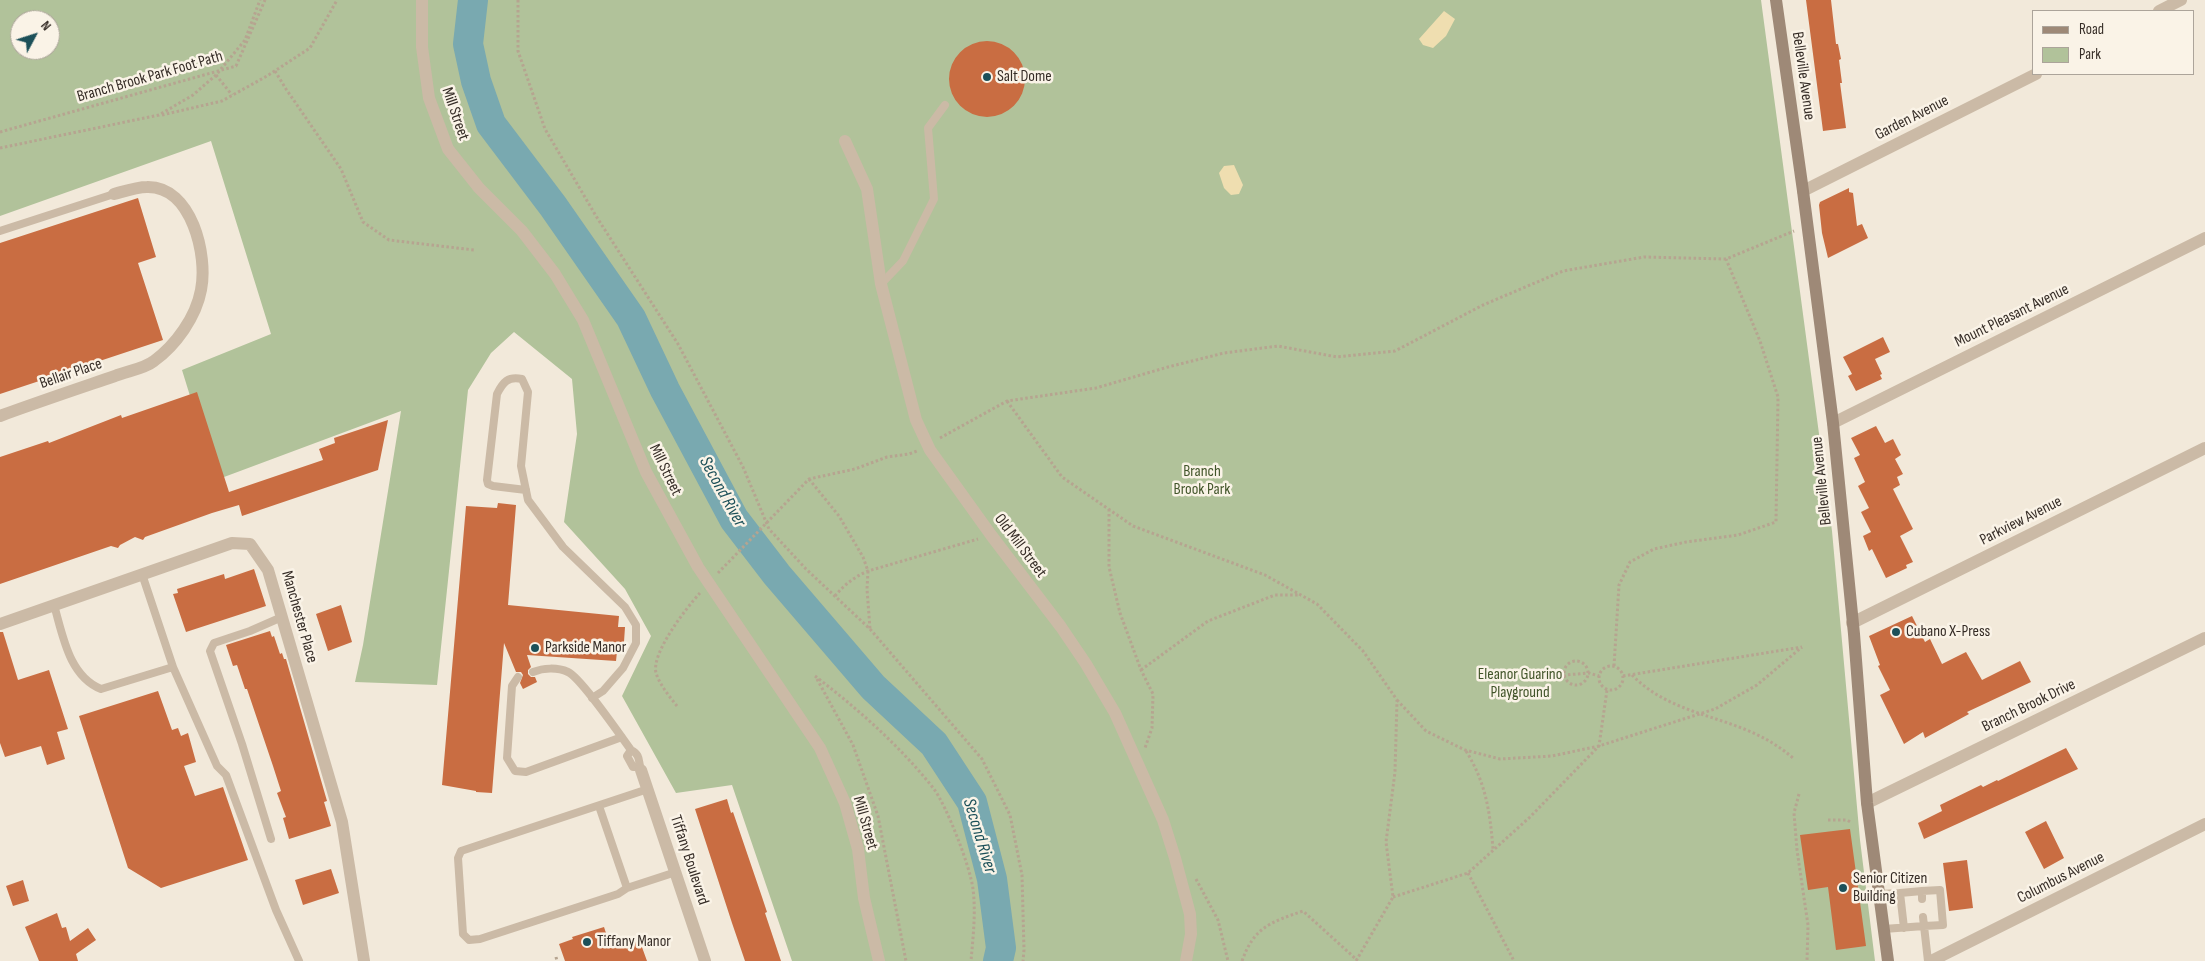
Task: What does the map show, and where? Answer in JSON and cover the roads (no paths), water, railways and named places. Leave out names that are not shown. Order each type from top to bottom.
[{"type":"main road","name":"Belleville Avenue","points":[[1776,0],[1804,191],[1833,423],[1867,803],[1888,961]]},
{"type":"street","name":"Mill Street","points":[[422,0],[422,47],[429,98],[448,149],[479,188],[522,231],[555,274],[583,320],[646,472],[698,568],[820,748],[845,803],[858,849],[864,898],[879,961]]},
{"type":"street","points":[[2161,10],[2181,0]]},
{"type":"street","name":"Garden Avenue","points":[[1804,191],[2034,75]]},
{"type":"street","name":"Old Mill Street","points":[[845,142],[867,189],[881,284],[916,420],[928,445],[991,535],[1061,627],[1115,713],[1163,820],[1186,895],[1190,914],[1190,934],[1186,961]]},
{"type":"street","name":"Bellair Place","points":[[0,416],[153,362],[178,338],[190,320],[201,289],[201,259],[196,231],[187,210],[166,192],[148,187],[114,194]]},
{"type":"street","name":"Mount Pleasant Avenue","points":[[1833,423],[2205,238]]},
{"type":"street","name":"Parkview Avenue","points":[[1852,623],[2205,448]]},
{"type":"street","name":"Manchester Place","points":[[0,624],[232,542],[250,544],[268,570],[342,822],[364,961]]},
{"type":"street","name":"Branch Brook Drive","points":[[1867,803],[2205,638]]},
{"type":"street","name":"Tiffany Boulevard","points":[[640,768],[705,961]]},
{"type":"street","name":"Columbus Avenue","points":[[1930,961],[2205,824]]},
{"type":"lane","points":[[881,284],[902,261],[934,199],[928,128],[945,105]]},
{"type":"lane","points":[[0,231],[114,194]]},
{"type":"lane","points":[[526,490],[493,486],[488,484],[487,480],[497,394],[504,382],[513,377],[522,379],[528,392],[521,466],[526,490],[528,500],[563,547],[625,607],[636,625],[636,643],[623,668],[602,691],[592,698]]},
{"type":"lane","points":[[142,574],[173,667],[217,766],[226,775],[276,910],[299,961]]},
{"type":"lane","points":[[54,605],[74,665],[81,676],[90,684],[101,689],[173,667]]},
{"type":"lane","points":[[271,839],[242,744],[210,651],[214,642],[250,631],[282,617]]},
{"type":"lane","points":[[533,672],[541,669],[558,669],[569,672],[592,698],[631,750],[627,756],[632,767],[640,768]]},
{"type":"lane","points":[[518,677],[512,686],[507,758],[511,768],[520,773],[622,737]]},
{"type":"lane","points":[[648,789],[461,850],[458,858],[463,934],[469,940],[480,939],[618,894],[627,888],[676,872]]},
{"type":"lane","points":[[599,806],[627,888]]},
{"type":"lane","points":[[1879,894],[1900,892],[1922,895],[1940,890],[1943,925],[1884,929]]},
{"type":"lane","points":[[1900,892],[1904,928]]},
{"type":"lane","points":[[1924,917],[1930,961]]},
{"type":"waterway","name":"Second River","points":[[473,0],[468,44],[476,81],[491,124],[553,206],[631,318],[665,390],[734,519],[777,575],[873,687],[934,744],[972,802],[992,879],[1001,948],[998,961]]},
{"type":"place","name":"Salt Dome","points":[[987,77]]},
{"type":"place","name":"Cubano X-Press","points":[[1896,632]]},
{"type":"place","name":"Parkside Manor","points":[[535,648]]},
{"type":"place","name":"Senior Citizen Building","points":[[1843,888]]},
{"type":"place","name":"Tiffany Manor","points":[[587,942]]},
{"type":"park label","name":"Branch Brook Park","points":[[1202,481]]},
{"type":"park label","name":"Eleanor Guarino Playground","points":[[1520,684]]}]
